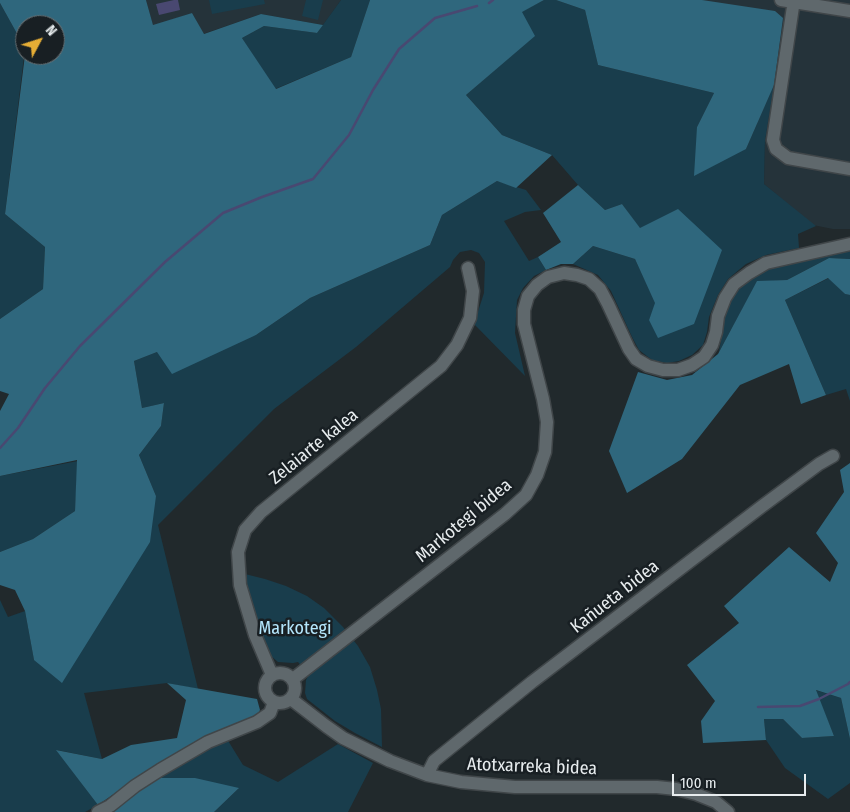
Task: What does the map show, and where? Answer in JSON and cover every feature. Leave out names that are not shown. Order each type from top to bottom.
[{"type":"street","points":[[781,0],[850,11]]},
{"type":"street","points":[[794,1],[774,140],[776,149],[788,158],[850,169]]},
{"type":"street","name":"Markotegi bidea","points":[[293,679],[505,514],[526,495],[538,475],[545,452],[547,422],[524,324],[524,310],[528,296],[536,285],[548,277],[564,273],[589,279],[600,289],[636,359],[648,366],[663,370],[678,370],[692,365],[704,357],[712,345],[718,316],[725,298],[734,284],[748,272],[766,264],[850,244]]},
{"type":"street","name":"Zelaiarte kalea","points":[[272,675],[255,635],[240,584],[238,552],[245,530],[261,512],[441,366],[457,346],[470,318],[473,291],[468,268]]},
{"type":"street","name":"Kañueta bidea","points":[[427,775],[434,761],[532,682],[761,507],[819,464],[834,456]]},
{"type":"street","points":[[281,672],[293,679],[296,689],[291,699],[283,703],[274,702],[267,696],[265,687],[268,678],[272,675],[281,672]]},
{"type":"street","name":"Atotxarreka bidea","points":[[291,699],[343,738],[390,761],[427,775],[461,782],[515,787],[657,787],[676,789],[716,802],[728,812]]},
{"type":"street","points":[[98,812],[110,806],[135,786],[160,770],[208,742],[257,722],[270,713],[274,702]]},
{"type":"shaded area","points":[[0,0],[146,0],[153,25],[192,13],[204,34],[261,14],[323,25],[317,33],[264,26],[242,38],[276,89],[351,57],[370,0],[544,0],[522,12],[535,36],[466,95],[502,135],[552,155],[516,188],[497,181],[442,215],[430,245],[310,298],[256,335],[172,374],[157,352],[134,361],[142,408],[164,403],[161,426],[139,455],[156,496],[150,542],[62,683],[34,660],[25,611],[15,590],[0,585],[0,552],[33,539],[75,511],[77,460],[0,476],[0,411],[9,394],[0,391],[0,319],[43,289],[45,247],[5,214],[24,65],[65,65],[65,15],[15,15],[15,30]]},
{"type":"shaded area","points":[[146,0],[341,0],[323,25],[261,14],[203,34],[192,13],[153,26]]},
{"type":"shaded area","points":[[178,0],[180,10],[159,15],[156,4]]},
{"type":"shaded area","points":[[556,0],[702,0],[775,11],[783,18],[774,85],[746,149],[694,176],[697,127],[714,93],[598,65],[585,10]]},
{"type":"shaded area","points":[[702,0],[850,0],[850,229],[833,229],[813,225],[764,184],[765,140]]},
{"type":"shaded area","points":[[578,185],[605,210],[622,204],[640,228],[678,209],[722,250],[694,324],[658,338],[649,320],[655,303],[635,259],[593,246],[573,264],[561,264],[546,270],[538,257],[561,242],[543,213]]},
{"type":"shaded area","points":[[829,258],[850,259],[850,295],[845,294],[828,278],[785,300],[826,395],[801,404],[789,364],[740,385],[682,459],[627,493],[609,451],[638,372],[667,380],[692,375],[718,354],[757,281],[787,280]]},
{"type":"shaded area","points":[[850,463],[850,739],[841,698],[816,690],[834,736],[802,738],[783,719],[764,719],[766,740],[703,743],[701,721],[715,701],[687,665],[739,623],[724,606],[789,547],[830,582],[838,563],[816,533],[844,492],[840,470]]},
{"type":"shaded area","points":[[167,683],[257,699],[260,710],[255,720],[141,775],[98,805],[56,750],[102,759],[131,745],[177,738],[186,700]]},
{"type":"shaded area","points":[[157,778],[195,778],[239,788],[214,812],[110,812]]},
{"type":"green space","points":[[209,0],[264,0],[265,4],[212,14]]},
{"type":"green space","points":[[306,0],[323,0],[318,20],[302,16]]},
{"type":"green space","points":[[341,0],[370,0],[351,57],[275,89],[242,38],[264,26],[317,33]]},
{"type":"green space","points":[[544,0],[556,0],[585,10],[598,65],[714,93],[697,127],[746,149],[774,85],[765,140],[764,184],[816,226],[798,234],[799,248],[766,255],[746,264],[728,279],[718,295],[709,317],[703,345],[692,355],[679,361],[667,363],[652,360],[639,350],[611,291],[598,275],[573,264],[593,246],[635,259],[656,303],[649,320],[694,324],[640,229],[622,204],[605,210],[578,185],[552,155],[502,135],[466,95],[534,36],[521,12]]},
{"type":"green space","points":[[0,3],[15,30],[15,65],[23,65],[5,214],[45,247],[43,289],[0,319]]},
{"type":"green space","points":[[497,181],[526,190],[541,210],[525,212],[504,221],[529,261],[538,257],[546,270],[534,276],[523,288],[517,300],[515,333],[525,376],[474,324],[484,293],[485,262],[479,253],[471,250],[460,252],[450,267],[356,347],[274,409],[158,525],[198,689],[167,683],[84,693],[102,759],[57,750],[98,805],[85,812],[0,812],[0,600],[8,617],[25,611],[34,660],[156,496],[139,455],[161,426],[164,403],[142,408],[134,361],[157,352],[256,335],[310,298],[430,245],[442,215]]},
{"type":"green space","points":[[850,249],[850,259],[829,258],[787,280],[757,282],[719,352],[726,310],[736,291],[754,275],[774,267]]},
{"type":"green space","points":[[829,278],[845,294],[850,295],[850,401],[846,389],[826,395],[785,300]]},
{"type":"green space","points":[[78,461],[75,511],[33,539],[0,552],[0,476]]},
{"type":"green space","name":"Markotegi","points":[[245,574],[286,586],[307,596],[324,608],[343,627],[358,646],[370,667],[381,709],[382,747],[335,721],[307,699],[305,693],[306,680],[309,674],[298,662],[278,662],[271,656],[252,609]]},
{"type":"green space","points":[[815,690],[841,698],[850,739],[850,783],[828,799],[785,768],[766,740],[764,719],[783,719],[802,738],[834,736]]},
{"type":"green space","points":[[227,739],[243,765],[278,782],[338,744],[373,763],[348,812],[214,812],[238,789],[157,778],[201,751]]},
{"type":"waterway","points":[[489,3],[493,0]]},
{"type":"waterway","points":[[0,448],[18,428],[45,388],[80,346],[165,262],[223,213],[313,179],[349,135],[373,90],[399,49],[435,18],[477,6]]},
{"type":"waterway","points":[[758,707],[800,706],[819,699],[850,682]]}]
